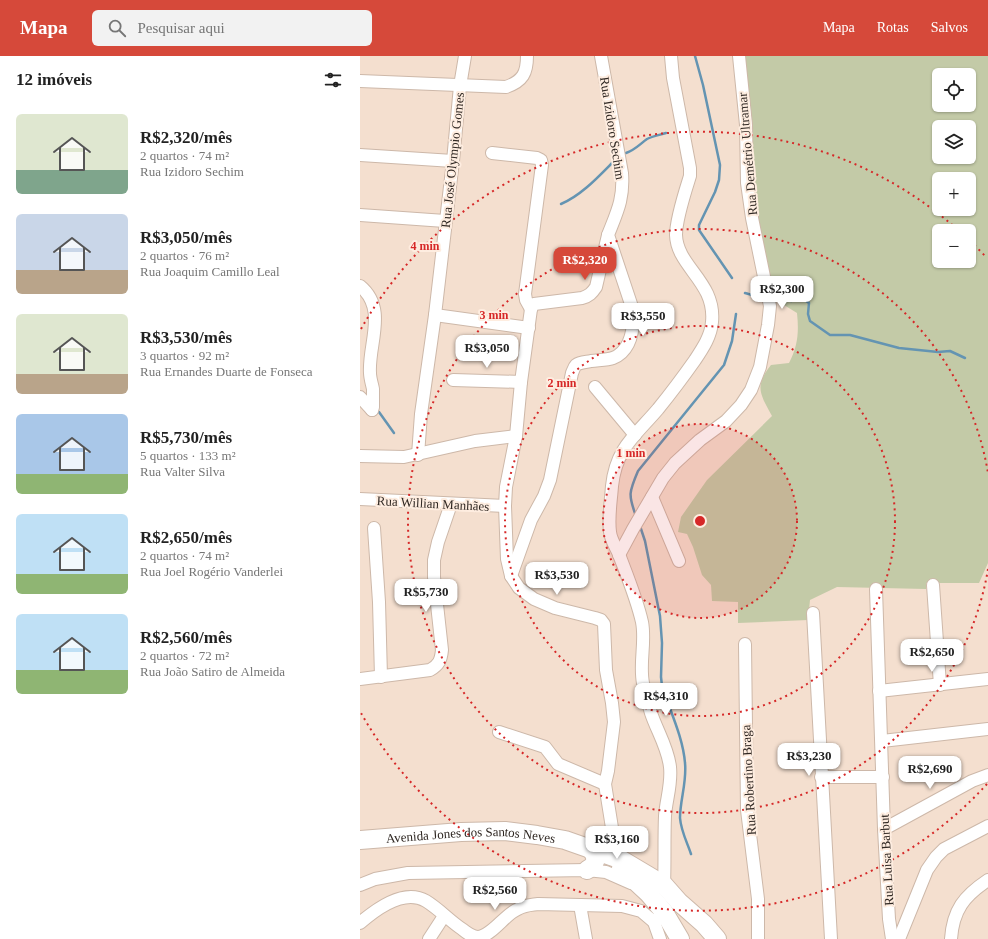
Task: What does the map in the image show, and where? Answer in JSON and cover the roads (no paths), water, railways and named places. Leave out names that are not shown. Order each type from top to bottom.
[{"type":"highway","name":"Avenida Jones dos Santos Neves","points":[[360,840],[461,832],[505,831],[566,840],[596,850]]},
{"type":"highway","points":[[587,870],[593,866],[596,858],[593,852],[596,850],[624,866],[668,897],[679,902]]},
{"type":"highway","points":[[624,866],[657,890],[679,902],[704,924],[717,939]]},
{"type":"highway","points":[[657,890],[659,917],[680,939]]},
{"type":"street","name":"Rua José Olympio Gomes","points":[[418,455],[421,414],[435,315],[453,162],[460,86],[465,56]]},
{"type":"street","points":[[360,81],[506,87],[516,84],[523,77],[526,68],[527,56]]},
{"type":"street","name":"Rua Izidoro Sechim","points":[[536,306],[582,298],[589,296],[593,292],[596,287],[608,235],[620,206],[623,187],[622,172],[601,56]]},
{"type":"street","points":[[360,885],[375,879],[408,873],[587,870],[606,872],[657,890],[666,860],[665,817],[670,780],[670,766],[651,712],[643,682],[642,623],[619,555],[612,541],[610,533],[610,514],[616,463],[622,452],[690,367],[706,344],[712,324],[712,310],[709,296],[684,258],[678,246],[676,236],[677,225],[690,176],[690,168],[673,78],[671,56]]},
{"type":"street","name":"Rua Demétrio Ultramar","points":[[619,555],[663,478],[675,463],[700,440],[726,421],[741,405],[751,390],[760,367],[770,306],[752,218],[747,182],[746,125],[739,56]]},
{"type":"street","points":[[492,153],[541,160],[542,165],[525,294],[526,300],[536,306],[529,328],[520,382],[516,436],[506,487],[505,506],[508,559],[511,576],[519,588],[534,599],[555,608],[601,620],[604,624],[606,670],[614,722],[608,771],[604,784],[613,834],[624,866],[606,872]]},
{"type":"street","points":[[360,156],[453,162]]},
{"type":"street","points":[[360,215],[445,221]]},
{"type":"street","points":[[511,576],[531,520],[544,496],[550,480],[572,373],[576,365],[583,362],[612,358],[622,352],[632,334],[634,323],[633,310],[608,235]]},
{"type":"street","points":[[360,397],[366,410],[373,407],[373,390],[370,374],[375,330],[375,312],[361,288]]},
{"type":"street","points":[[435,315],[529,328]]},
{"type":"street","points":[[453,380],[520,382]]},
{"type":"street","points":[[595,387],[635,435]]},
{"type":"street","points":[[360,456],[392,458],[404,457],[475,441],[516,436]]},
{"type":"street","points":[[652,497],[679,561]]},
{"type":"street","name":"Rua Willian Manhães","points":[[360,499],[505,506]]},
{"type":"street","points":[[360,679],[430,670],[438,665],[442,658],[434,577],[434,560],[438,542],[451,504]]},
{"type":"street","points":[[374,528],[381,677]]},
{"type":"street","points":[[933,585],[940,685]]},
{"type":"street","name":"Rua Luisa Barbut","points":[[876,589],[884,829],[889,918],[892,939]]},
{"type":"street","points":[[813,613],[830,939]]},
{"type":"street","name":"Rua Robertino Braga","points":[[745,644],[747,810],[758,899],[758,939]]},
{"type":"street","points":[[879,691],[988,679]]},
{"type":"street","points":[[882,741],[988,729]]},
{"type":"street","points":[[499,732],[545,747],[558,764],[604,784]]},
{"type":"street","points":[[884,829],[972,781],[988,775]]},
{"type":"street","points":[[821,777],[883,777]]},
{"type":"street","points":[[899,939],[927,870],[936,857],[944,849],[988,826]]},
{"type":"street","points":[[951,939],[952,926],[963,901],[974,889],[988,880]]},
{"type":"street","points":[[360,923],[384,905],[401,898],[414,897],[425,900],[471,936],[478,937],[485,935],[516,909],[528,905],[622,906],[659,917],[660,939]]},
{"type":"street","points":[[580,905],[586,939]]},
{"type":"street","points":[[429,939],[444,916]]},
{"type":"waterway","points":[[695,56],[703,85],[720,165],[719,180],[715,192],[699,225],[699,230],[732,278]]},
{"type":"waterway","points":[[626,153],[635,149],[647,139],[666,133]]},
{"type":"waterway","points":[[561,204],[576,196],[615,160]]},
{"type":"waterway","points":[[745,293],[763,298]]},
{"type":"waterway","points":[[776,300],[787,299],[791,301],[804,299],[809,303],[808,314],[810,321],[830,335],[850,335],[899,348],[938,352],[950,351],[965,358]]},
{"type":"waterway","points":[[636,516],[631,498],[631,489],[638,471],[724,365],[732,341],[736,314]]},
{"type":"waterway","points":[[379,412],[394,433]]},
{"type":"waterway","points":[[640,526],[645,541],[660,616],[662,643],[662,686],[684,753],[685,777],[680,818],[683,832],[691,854]]}]
